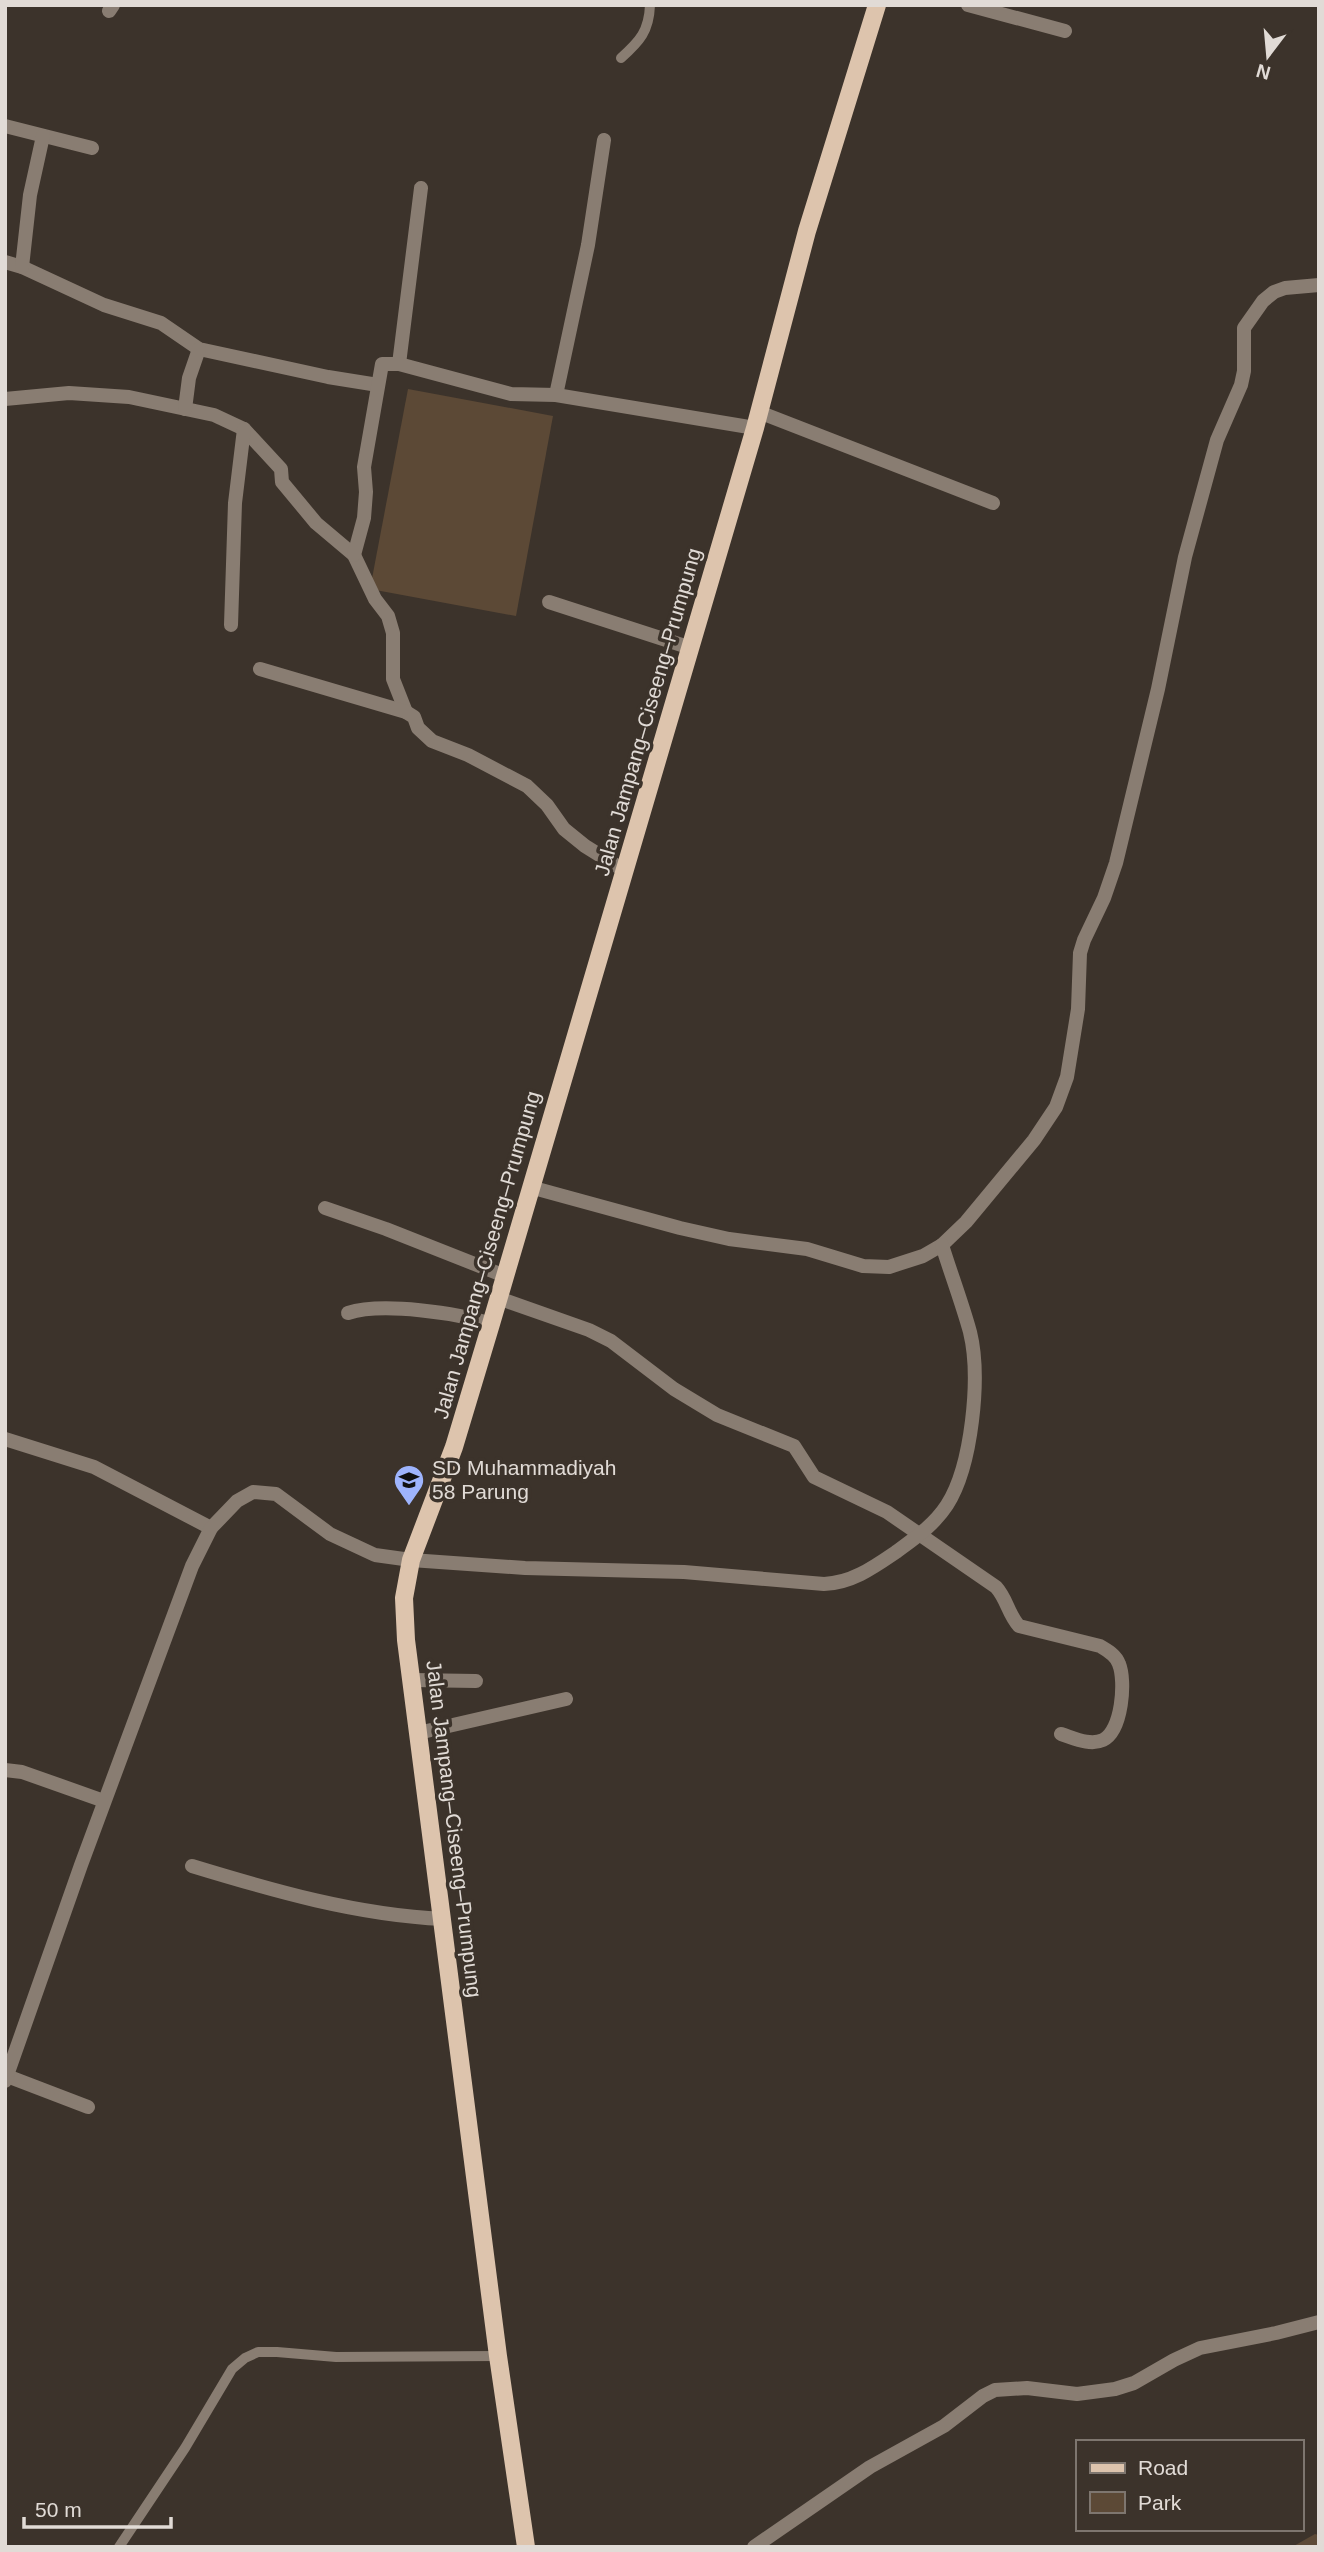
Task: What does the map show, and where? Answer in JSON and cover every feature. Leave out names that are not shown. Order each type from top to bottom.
[{"type":"main road","name":"Jalan Jampang–Ciseeng–Prumpung","points":[[526,2547],[498,2357],[406,1640],[404,1598],[411,1560],[454,1447],[491,1324],[757,420],[807,230],[877,5]]},
{"type":"street","points":[[968,5],[1065,31]]},
{"type":"street","points":[[5,126],[92,148]]},
{"type":"street","points":[[22,267],[30,195],[43,135]]},
{"type":"street","points":[[555,395],[588,244],[604,141]]},
{"type":"street","points":[[400,364],[421,188]]},
{"type":"street","points":[[5,262],[104,304],[161,323],[200,349],[378,385]]},
{"type":"street","points":[[530,1187],[692,1231],[729,1239],[807,1249],[863,1266],[889,1267],[923,1256],[942,1245],[966,1222],[1034,1140],[1056,1107],[1067,1077],[1078,1009],[1080,953],[1116,863],[1158,689],[1185,557],[1217,440],[1242,378],[1244,328],[1263,301],[1274,292],[1285,288],[1319,285]]},
{"type":"street","points":[[185,409],[189,378],[200,349]]},
{"type":"street","points":[[354,555],[364,518],[364,467],[382,364],[400,364],[511,394],[555,395],[757,420],[993,503]]},
{"type":"street","points":[[5,399],[69,393],[129,397],[214,415],[244,429],[281,469],[282,482],[316,523],[354,555],[374,599],[387,616],[393,633],[393,679],[406,712]]},
{"type":"street","points":[[231,625],[235,503],[244,429]]},
{"type":"street","points":[[549,602],[691,648]]},
{"type":"street","points":[[260,669],[406,712],[414,717],[418,728],[432,741],[468,755],[527,786],[547,805],[564,829],[625,871]]},
{"type":"street","points":[[324,1208],[386,1228],[505,1276]]},
{"type":"street","points":[[88,2107],[6,2078],[104,1801],[192,1566],[211,1528],[237,1501],[253,1492],[275,1494],[330,1534],[362,1550],[375,1555],[411,1560],[580,1571],[684,1573],[836,1584],[858,1576],[919,1536],[947,1505],[956,1487],[969,1438],[976,1386],[971,1335],[942,1245]]},
{"type":"street","points":[[498,1298],[589,1330],[611,1341],[674,1389],[717,1415],[794,1446],[814,1477],[887,1512],[996,1587],[1006,1599],[1011,1615],[1019,1626],[1100,1646],[1114,1656],[1119,1664],[1122,1696],[1116,1726],[1106,1739],[1094,1742],[1061,1734]]},
{"type":"street","points":[[348,1313],[383,1309],[443,1313],[491,1324]]},
{"type":"street","points":[[5,1439],[94,1467],[211,1528]]},
{"type":"street","points":[[412,1680],[475,1681]]},
{"type":"street","points":[[418,1733],[566,1699]]},
{"type":"street","points":[[5,1770],[22,1772],[104,1801]]},
{"type":"street","points":[[192,1866],[274,1891],[360,1910],[404,1917],[443,1919]]},
{"type":"street","points":[[754,2547],[870,2467],[944,2426],[995,2390],[1027,2388],[1077,2394],[1115,2389],[1134,2383],[1200,2348],[1319,2322]]},
{"type":"lane","points":[[621,58],[642,40],[650,5]]},
{"type":"lane","points":[[119,2547],[185,2448],[232,2369],[245,2358],[258,2352],[336,2357],[498,2357]]},
{"type":"green space","points":[[408,389],[553,416],[516,616],[370,589]]},
{"type":"green space","points":[[1315,2534],[1319,2535],[1319,2547],[1292,2547]]},
{"type":"place","name":"SD Muhammadiyah 58 Parung","points":[[409,1507]]}]
